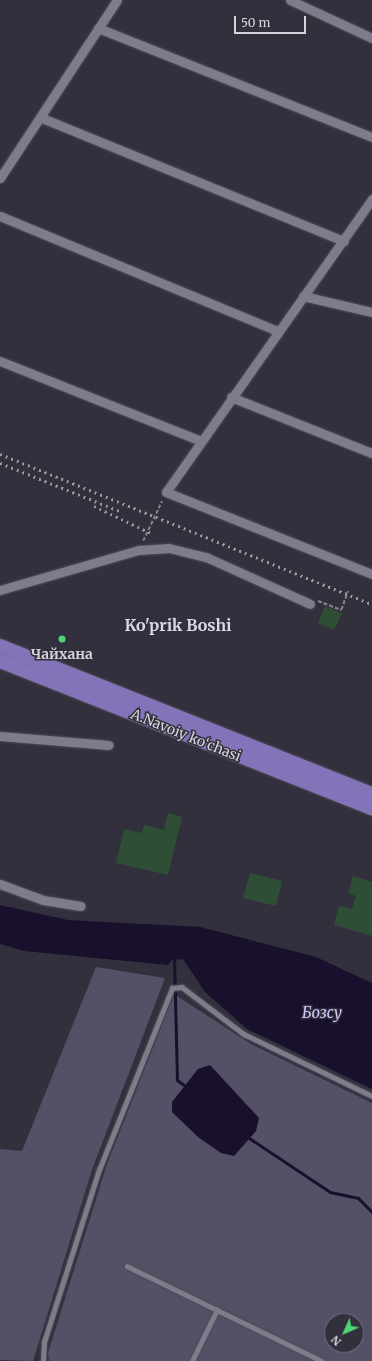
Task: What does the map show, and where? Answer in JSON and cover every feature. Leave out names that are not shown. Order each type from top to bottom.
[{"type":"main road","points":[[0,646],[372,794]]},
{"type":"main road","name":"A.Navoiy ko‘chasi","points":[[0,661],[372,808]]},
{"type":"street","points":[[0,178],[42,118],[117,0]]},
{"type":"street","points":[[290,0],[372,38]]},
{"type":"street","points":[[98,28],[372,137]]},
{"type":"street","points":[[42,118],[344,241]]},
{"type":"street","points":[[372,200],[368,211],[277,331],[166,492],[372,574]]},
{"type":"street","points":[[0,216],[277,331]]},
{"type":"street","points":[[303,296],[372,312]]},
{"type":"street","points":[[0,361],[201,441]]},
{"type":"street","points":[[231,397],[372,453]]},
{"type":"street","points":[[0,590],[138,550],[169,548],[195,553],[310,604]]},
{"type":"street","points":[[0,736],[109,745]]},
{"type":"street","points":[[0,884],[43,900],[81,906]]},
{"type":"lane","points":[[43,1361],[44,1342],[99,1170],[172,988],[182,987],[244,1034],[372,1096]]},
{"type":"lane","points":[[127,1266],[322,1361]]},
{"type":"lane","points":[[192,1361],[217,1310]]},
{"type":"path","points":[[138,550],[166,492]]},
{"type":"path","points":[[310,604],[312,599],[341,610],[348,591]]},
{"type":"shaded area","points":[[96,967],[165,978],[92,1170],[33,1361],[0,1360],[0,1149],[22,1151]]},
{"type":"shaded area","points":[[174,994],[251,1044],[372,1103],[372,1361],[49,1361],[48,1353],[107,1164]]},
{"type":"water","name":"Бозсу","points":[[0,905],[68,920],[200,927],[316,957],[372,983],[372,1089],[247,1029],[205,992],[183,959],[172,960],[168,965],[24,951],[0,944]]},
{"type":"water","points":[[210,1065],[259,1118],[256,1131],[234,1156],[221,1153],[198,1137],[172,1112],[172,1102],[198,1069]]},
{"type":"building","points":[[325,606],[342,613],[334,630],[318,623]]},
{"type":"building","points":[[168,813],[182,817],[168,875],[116,863],[124,829],[142,833],[144,825],[164,830]]},
{"type":"building","points":[[250,873],[282,881],[276,906],[243,898]]},
{"type":"building","points":[[353,876],[372,882],[372,936],[334,925],[339,906],[352,909],[356,896],[348,893]]},
{"type":"waterway","points":[[174,957],[177,1080],[188,1088]]},
{"type":"waterway","points":[[246,1136],[330,1192],[358,1198],[372,1212]]},
{"type":"railway","points":[[0,454],[372,604]]},
{"type":"railway","points":[[0,463],[122,512]]},
{"type":"railway","points":[[94,506],[153,534]]},
{"type":"place","name":"Чайхана","points":[[62,639]]},
{"type":"district","name":"Ko'prik Boshi","points":[[178,625]]}]
